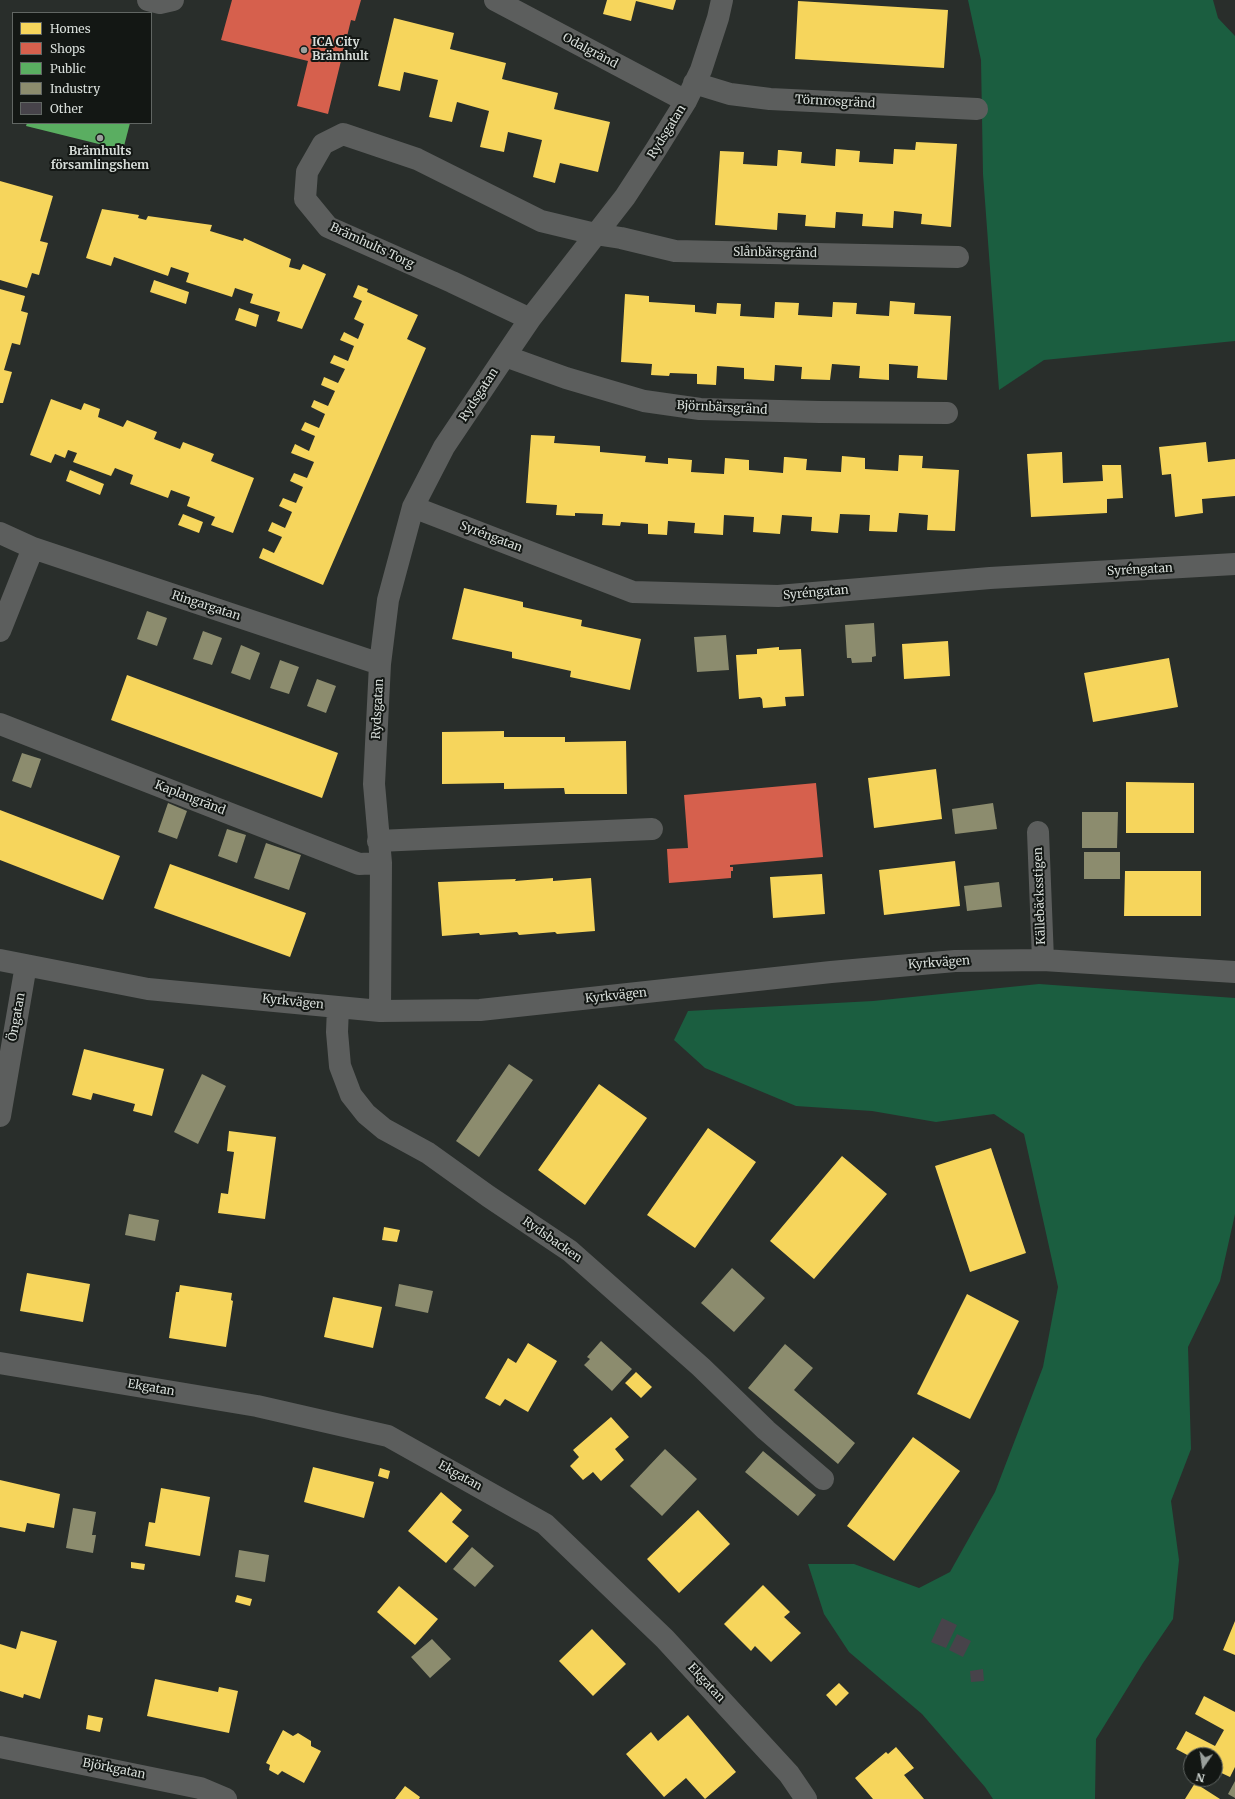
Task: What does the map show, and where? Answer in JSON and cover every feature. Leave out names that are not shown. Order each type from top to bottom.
[{"type":"street","points":[[148,0],[160,3],[173,0]]},
{"type":"street","name":"Odalgränd","points":[[495,0],[690,92]]},
{"type":"street","name":"Rydsgatan","points":[[380,1010],[381,863],[374,784],[380,664],[388,600],[413,507],[444,447],[504,356],[530,319],[625,197],[655,151],[690,92],[701,70],[718,18],[722,0]]},
{"type":"street","name":"Törnrosgränd","points":[[690,92],[730,94],[763,99],[977,109]]},
{"type":"street","name":"Brämhults Torg","points":[[530,319],[452,282],[328,227],[305,199],[307,172],[323,144],[343,134],[417,159],[541,221],[595,234]]},
{"type":"street","name":"Slånbärsgränd","points":[[595,234],[621,238],[675,251],[958,257]]},
{"type":"street","name":"Björnbärsgränd","points":[[504,356],[566,378],[644,401],[700,409],[947,413]]},
{"type":"street","name":"Syréngatan","points":[[413,507],[633,592],[778,596],[990,578],[1235,564]]},
{"type":"street","name":"Ringargatan","points":[[0,533],[32,548],[380,664]]},
{"type":"street","points":[[0,631],[32,548]]},
{"type":"street","name":"Kaplangränd","points":[[0,724],[359,864],[381,863]]},
{"type":"street","points":[[378,841],[652,829]]},
{"type":"street","name":"Källebäcksstigen","points":[[1038,832],[1043,960]]},
{"type":"street","name":"Kyrkvägen","points":[[0,960],[148,989],[380,1010],[480,1010],[955,961],[1043,960],[1235,972]]},
{"type":"street","name":"Öngatan","points":[[0,1116],[26,965]]},
{"type":"street","name":"Rydsbacken","points":[[338,1007],[337,1032],[340,1066],[351,1094],[366,1114],[384,1128],[428,1153],[488,1196],[570,1251],[701,1367],[766,1430],[823,1480]]},
{"type":"street","name":"Ekgatan","points":[[0,1363],[257,1406],[388,1436],[545,1524],[665,1639],[789,1774],[806,1799]]},
{"type":"street","name":"Björkgatan","points":[[0,1747],[193,1786],[226,1799]]},
{"type":"green space","points":[[968,0],[1213,0],[1218,18],[1235,36],[1235,341],[1044,360],[999,390],[983,174],[981,60]]},
{"type":"green space","points":[[1039,984],[1235,998],[1235,1214],[1220,1281],[1188,1347],[1191,1449],[1171,1501],[1179,1560],[1173,1619],[1143,1663],[1096,1739],[1095,1799],[993,1799],[985,1787],[922,1714],[849,1652],[824,1614],[808,1564],[854,1564],[919,1588],[950,1572],[995,1492],[1043,1367],[1058,1287],[1024,1134],[994,1114],[936,1122],[872,1111],[796,1106],[705,1068],[674,1040],[688,1011],[873,1001]]},
{"type":"building: Homes","points":[[607,0],[676,0],[673,10],[636,1],[631,21],[603,14]]},
{"type":"building: Homes","points":[[798,1],[948,10],[944,68],[795,59]]},
{"type":"building: Homes","points":[[394,18],[454,33],[450,49],[506,63],[502,79],[558,93],[554,109],[610,122],[598,172],[560,163],[555,183],[533,177],[542,140],[508,132],[504,152],[480,147],[489,111],[457,102],[452,122],[429,117],[438,80],[404,72],[400,91],[378,86]]},
{"type":"building: Homes","points":[[916,142],[957,144],[951,227],[921,224],[922,214],[894,211],[893,228],[862,226],[863,214],[836,212],[835,228],[805,226],[806,215],[778,213],[777,230],[715,225],[720,151],[744,152],[743,164],[777,166],[778,150],[780,150],[802,152],[801,163],[835,166],[836,149],[860,151],[859,162],[893,164],[894,149],[915,150]]},
{"type":"building: Homes","points":[[0,181],[53,196],[40,241],[48,243],[39,275],[32,273],[27,288],[0,280]]},
{"type":"building: Homes","points":[[102,209],[139,215],[138,218],[146,220],[148,216],[212,225],[210,231],[243,241],[244,238],[291,259],[289,267],[300,270],[303,264],[326,274],[302,329],[277,321],[280,312],[250,303],[253,294],[235,288],[232,297],[186,282],[189,273],[171,267],[168,276],[114,257],[111,266],[86,258]]},
{"type":"building: Homes","points":[[154,280],[189,292],[186,304],[150,292]]},
{"type":"building: Homes","points":[[358,285],[368,289],[367,292],[418,315],[407,339],[426,348],[323,585],[259,558],[263,548],[274,553],[282,537],[268,531],[272,522],[285,528],[292,512],[279,506],[283,498],[296,503],[303,487],[290,481],[294,473],[307,478],[314,462],[291,453],[295,444],[309,451],[315,436],[301,430],[305,422],[319,428],[325,414],[311,407],[314,400],[328,406],[335,391],[321,385],[324,377],[338,383],[345,369],[330,363],[334,355],[348,361],[354,346],[340,340],[344,332],[358,339],[364,324],[354,319],[362,301],[353,297]]},
{"type":"building: Homes","points":[[0,289],[25,296],[21,311],[28,313],[20,345],[12,343],[4,370],[12,372],[3,403],[0,403]]},
{"type":"building: Homes","points":[[625,294],[649,296],[649,302],[695,305],[695,312],[716,314],[717,303],[741,304],[740,316],[774,318],[775,302],[799,303],[798,315],[832,317],[833,302],[857,303],[856,314],[889,316],[890,301],[915,303],[914,314],[951,316],[947,380],[917,378],[918,366],[889,364],[889,380],[859,378],[860,366],[832,364],[830,380],[801,379],[802,367],[775,365],[774,381],[744,379],[744,368],[717,366],[716,385],[697,384],[697,374],[670,373],[669,376],[651,375],[652,364],[621,362]]},
{"type":"building: Homes","points":[[239,308],[259,315],[256,327],[235,320]]},
{"type":"building: Homes","points":[[51,399],[81,410],[84,403],[100,409],[98,417],[123,427],[127,420],[157,432],[154,439],[180,449],[183,442],[214,454],[211,461],[254,478],[233,533],[211,525],[215,517],[187,506],[190,497],[171,490],[168,498],[130,484],[133,475],[115,468],[111,476],[73,462],[77,453],[68,450],[65,458],[55,454],[51,463],[30,455]]},
{"type":"building: Homes","points":[[531,435],[555,436],[554,443],[600,446],[600,452],[646,456],[645,462],[668,464],[668,458],[692,460],[691,472],[724,474],[725,458],[749,460],[749,470],[783,473],[784,457],[807,459],[806,470],[841,472],[842,456],[865,458],[865,469],[898,471],[899,455],[923,456],[922,468],[959,470],[955,531],[927,530],[928,515],[899,513],[897,532],[869,531],[870,515],[840,514],[838,533],[811,531],[812,517],[782,515],[780,534],[753,532],[754,517],[724,515],[723,535],[694,533],[695,523],[668,521],[667,535],[648,534],[648,524],[621,522],[620,526],[602,525],[603,514],[575,513],[575,516],[556,515],[557,505],[526,503]]},
{"type":"building: Homes","points":[[1206,442],[1208,462],[1235,459],[1235,496],[1202,499],[1203,513],[1175,517],[1171,474],[1162,475],[1159,447]]},
{"type":"building: Homes","points":[[1062,452],[1063,483],[1103,481],[1102,465],[1121,465],[1123,498],[1107,499],[1107,513],[1031,517],[1027,454]]},
{"type":"building: Homes","points":[[70,470],[104,484],[100,495],[66,481]]},
{"type":"building: Homes","points":[[183,514],[203,522],[199,533],[178,525]]},
{"type":"building: Homes","points":[[464,588],[523,602],[523,607],[582,620],[581,626],[641,639],[630,690],[570,677],[571,671],[512,658],[512,652],[452,639]]},
{"type":"building: Homes","points":[[948,641],[950,676],[904,679],[902,644]]},
{"type":"building: Homes","points":[[779,647],[779,650],[801,649],[804,696],[785,697],[786,706],[763,708],[762,699],[760,697],[739,699],[736,655],[757,654],[757,649]]},
{"type":"building: Homes","points":[[1169,658],[1178,707],[1093,722],[1084,673]]},
{"type":"building: Homes","points":[[127,675],[338,753],[322,798],[111,720]]},
{"type":"building: Homes","points":[[504,731],[504,737],[565,737],[565,742],[626,741],[627,794],[565,794],[564,788],[504,789],[504,783],[442,784],[442,732]]},
{"type":"building: Homes","points":[[936,769],[942,819],[874,828],[868,778]]},
{"type":"building: Homes","points":[[1126,782],[1194,783],[1194,833],[1126,833]]},
{"type":"building: Homes","points":[[0,810],[120,856],[103,900],[0,860]]},
{"type":"building: Homes","points":[[955,861],[960,906],[884,915],[879,870]]},
{"type":"building: Homes","points":[[170,864],[306,913],[290,957],[154,908]]},
{"type":"building: Homes","points":[[1125,871],[1201,871],[1201,916],[1124,916]]},
{"type":"building: Homes","points":[[822,874],[825,914],[773,918],[770,877]]},
{"type":"building: Homes","points":[[553,878],[553,881],[591,878],[595,931],[519,935],[517,932],[480,935],[479,933],[442,936],[438,882],[516,879],[515,881]]},
{"type":"building: Homes","points":[[84,1049],[164,1069],[152,1116],[133,1111],[135,1104],[93,1093],[91,1100],[72,1095]]},
{"type":"building: Homes","points":[[599,1084],[647,1118],[585,1205],[538,1170]]},
{"type":"building: Homes","points":[[708,1128],[756,1162],[695,1248],[647,1215]]},
{"type":"building: Homes","points":[[229,1131],[276,1137],[265,1219],[218,1213],[221,1193],[228,1194],[234,1152],[227,1151]]},
{"type":"building: Homes","points":[[991,1148],[1026,1253],[970,1272],[935,1166]]},
{"type":"building: Homes","points":[[842,1156],[887,1194],[814,1279],[770,1241]]},
{"type":"building: Homes","points":[[384,1227],[400,1230],[397,1242],[382,1240]]},
{"type":"building: Homes","points":[[27,1273],[90,1284],[83,1322],[20,1311]]},
{"type":"building: Homes","points":[[180,1285],[232,1293],[231,1300],[233,1301],[226,1347],[169,1338],[176,1292],[179,1292]]},
{"type":"building: Homes","points":[[967,1294],[1019,1321],[970,1419],[917,1394]]},
{"type":"building: Homes","points":[[333,1297],[382,1307],[373,1348],[324,1337]]},
{"type":"building: Homes","points":[[528,1343],[557,1361],[528,1412],[505,1399],[500,1406],[485,1398],[508,1358],[516,1363]]},
{"type":"building: Homes","points":[[636,1372],[652,1387],[641,1398],[625,1383]]},
{"type":"building: Homes","points":[[611,1417],[629,1437],[615,1449],[624,1460],[601,1481],[593,1472],[583,1480],[570,1466],[579,1457],[573,1450]]},
{"type":"building: Homes","points":[[913,1437],[960,1471],[894,1561],[847,1526]]},
{"type":"building: Homes","points":[[313,1467],[374,1482],[364,1518],[304,1502]]},
{"type":"building: Homes","points":[[380,1468],[390,1471],[388,1479],[378,1476]]},
{"type":"building: Homes","points":[[0,1480],[60,1494],[54,1528],[27,1523],[25,1532],[0,1527]]},
{"type":"building: Homes","points":[[161,1488],[210,1497],[200,1556],[145,1546],[149,1522],[155,1523]]},
{"type":"building: Homes","points":[[441,1492],[462,1510],[452,1522],[469,1536],[446,1563],[408,1531]]},
{"type":"building: Homes","points":[[698,1510],[730,1544],[679,1593],[647,1559]]},
{"type":"building: Homes","points":[[131,1562],[145,1564],[144,1570],[131,1568]]},
{"type":"building: Homes","points":[[763,1585],[790,1612],[784,1617],[801,1633],[771,1662],[755,1646],[751,1651],[724,1624]]},
{"type":"building: Homes","points":[[399,1586],[438,1619],[415,1645],[377,1612]]},
{"type":"building: Homes","points":[[237,1595],[252,1599],[250,1606],[235,1602]]},
{"type":"building: Homes","points":[[1235,1621],[1235,1655],[1223,1650]]},
{"type":"building: Homes","points":[[592,1629],[626,1664],[593,1696],[559,1661]]},
{"type":"building: Homes","points":[[21,1631],[57,1641],[40,1699],[24,1694],[23,1698],[0,1691],[0,1644],[16,1649]]},
{"type":"building: Homes","points":[[155,1679],[218,1692],[219,1687],[238,1691],[229,1733],[147,1716]]},
{"type":"building: Homes","points":[[839,1683],[849,1693],[836,1706],[826,1695]]},
{"type":"building: Homes","points":[[1204,1696],[1235,1712],[1235,1767],[1230,1777],[1223,1774],[1223,1747],[1183,1747],[1183,1753],[1176,1749],[1186,1731],[1215,1746],[1224,1730],[1195,1714]]},
{"type":"building: Homes","points":[[88,1715],[103,1718],[100,1732],[86,1729]]},
{"type":"building: Homes","points":[[688,1715],[736,1772],[705,1799],[686,1778],[664,1797],[626,1754],[651,1732],[658,1741]]},
{"type":"building: Homes","points":[[283,1730],[293,1736],[298,1733],[311,1741],[311,1746],[321,1751],[304,1783],[282,1771],[278,1775],[269,1770],[270,1765],[266,1763]]},
{"type":"building: Homes","points":[[896,1747],[914,1768],[904,1775],[924,1799],[873,1799],[855,1778],[886,1752],[888,1754]]},
{"type":"building: Homes","points":[[405,1786],[420,1797],[419,1799],[395,1799]]},
{"type":"building: Homes","points":[[1192,1787],[1201,1787],[1220,1799],[1185,1799]]},
{"type":"building: Shops","name":"ICA City Brämhult","points":[[232,0],[361,0],[355,21],[351,20],[328,114],[297,106],[308,61],[221,40]]},
{"type":"building: Shops","points":[[816,783],[823,857],[730,865],[730,867],[733,867],[733,871],[731,871],[731,878],[669,883],[667,849],[688,848],[684,795]]},
{"type":"building: Public","name":"Brämhults församlingshem","points":[[27,124],[130,124],[123,150],[26,126]]},
{"type":"building: Industry","points":[[147,611],[167,618],[157,646],[137,639]]},
{"type":"building: Industry","points":[[874,623],[876,656],[872,657],[872,662],[852,663],[851,658],[847,658],[845,625]]},
{"type":"building: Industry","points":[[203,631],[222,638],[212,665],[193,659]]},
{"type":"building: Industry","points":[[726,635],[729,670],[697,672],[694,637]]},
{"type":"building: Industry","points":[[241,645],[260,653],[250,680],[231,673]]},
{"type":"building: Industry","points":[[280,660],[299,667],[289,694],[270,688]]},
{"type":"building: Industry","points":[[317,679],[336,686],[326,713],[307,706]]},
{"type":"building: Industry","points":[[22,753],[41,759],[31,788],[12,781]]},
{"type":"building: Industry","points":[[168,803],[187,811],[177,839],[158,832]]},
{"type":"building: Industry","points":[[993,803],[997,829],[955,834],[952,809]]},
{"type":"building: Industry","points":[[1082,812],[1118,812],[1117,848],[1082,848]]},
{"type":"building: Industry","points":[[227,829],[246,835],[237,863],[218,856]]},
{"type":"building: Industry","points":[[266,843],[301,855],[289,890],[254,878]]},
{"type":"building: Industry","points":[[1084,852],[1120,852],[1120,879],[1084,879]]},
{"type":"building: Industry","points":[[999,882],[1002,907],[967,911],[964,886]]},
{"type":"building: Industry","points":[[509,1064],[533,1080],[479,1157],[456,1141]]},
{"type":"building: Industry","points":[[202,1074],[226,1086],[198,1144],[174,1132]]},
{"type":"building: Industry","points":[[129,1214],[159,1220],[155,1241],[125,1235]]},
{"type":"building: Industry","points":[[732,1268],[765,1298],[734,1332],[701,1303]]},
{"type":"building: Industry","points":[[399,1284],[433,1291],[428,1313],[395,1306]]},
{"type":"building: Industry","points":[[601,1341],[632,1369],[612,1391],[584,1365],[590,1359],[587,1357]]},
{"type":"building: Industry","points":[[785,1344],[813,1368],[794,1390],[855,1443],[838,1464],[748,1388]]},
{"type":"building: Industry","points":[[665,1449],[697,1479],[662,1516],[630,1486]]},
{"type":"building: Industry","points":[[763,1451],[816,1495],[798,1516],[745,1472]]},
{"type":"building: Industry","points":[[73,1508],[96,1512],[92,1535],[96,1535],[93,1553],[66,1548]]},
{"type":"building: Industry","points":[[472,1547],[494,1566],[475,1587],[453,1569]]},
{"type":"building: Industry","points":[[239,1550],[269,1555],[265,1582],[235,1577]]},
{"type":"building: Industry","points":[[432,1639],[451,1659],[430,1678],[411,1657]]},
{"type":"building: Industry","points":[[1235,1781],[1235,1798],[1228,1794]]},
{"type":"building: Other","points":[[942,1618],[957,1625],[946,1648],[931,1642]]},
{"type":"building: Other","points":[[957,1634],[971,1641],[963,1657],[949,1650]]},
{"type":"building: Other","points":[[983,1669],[984,1681],[971,1682],[970,1671]]},
{"type":"place","name":"ICA City Brämhult","points":[[304,50]]},
{"type":"place","name":"Brämhults församlingshem","points":[[100,138]]}]
